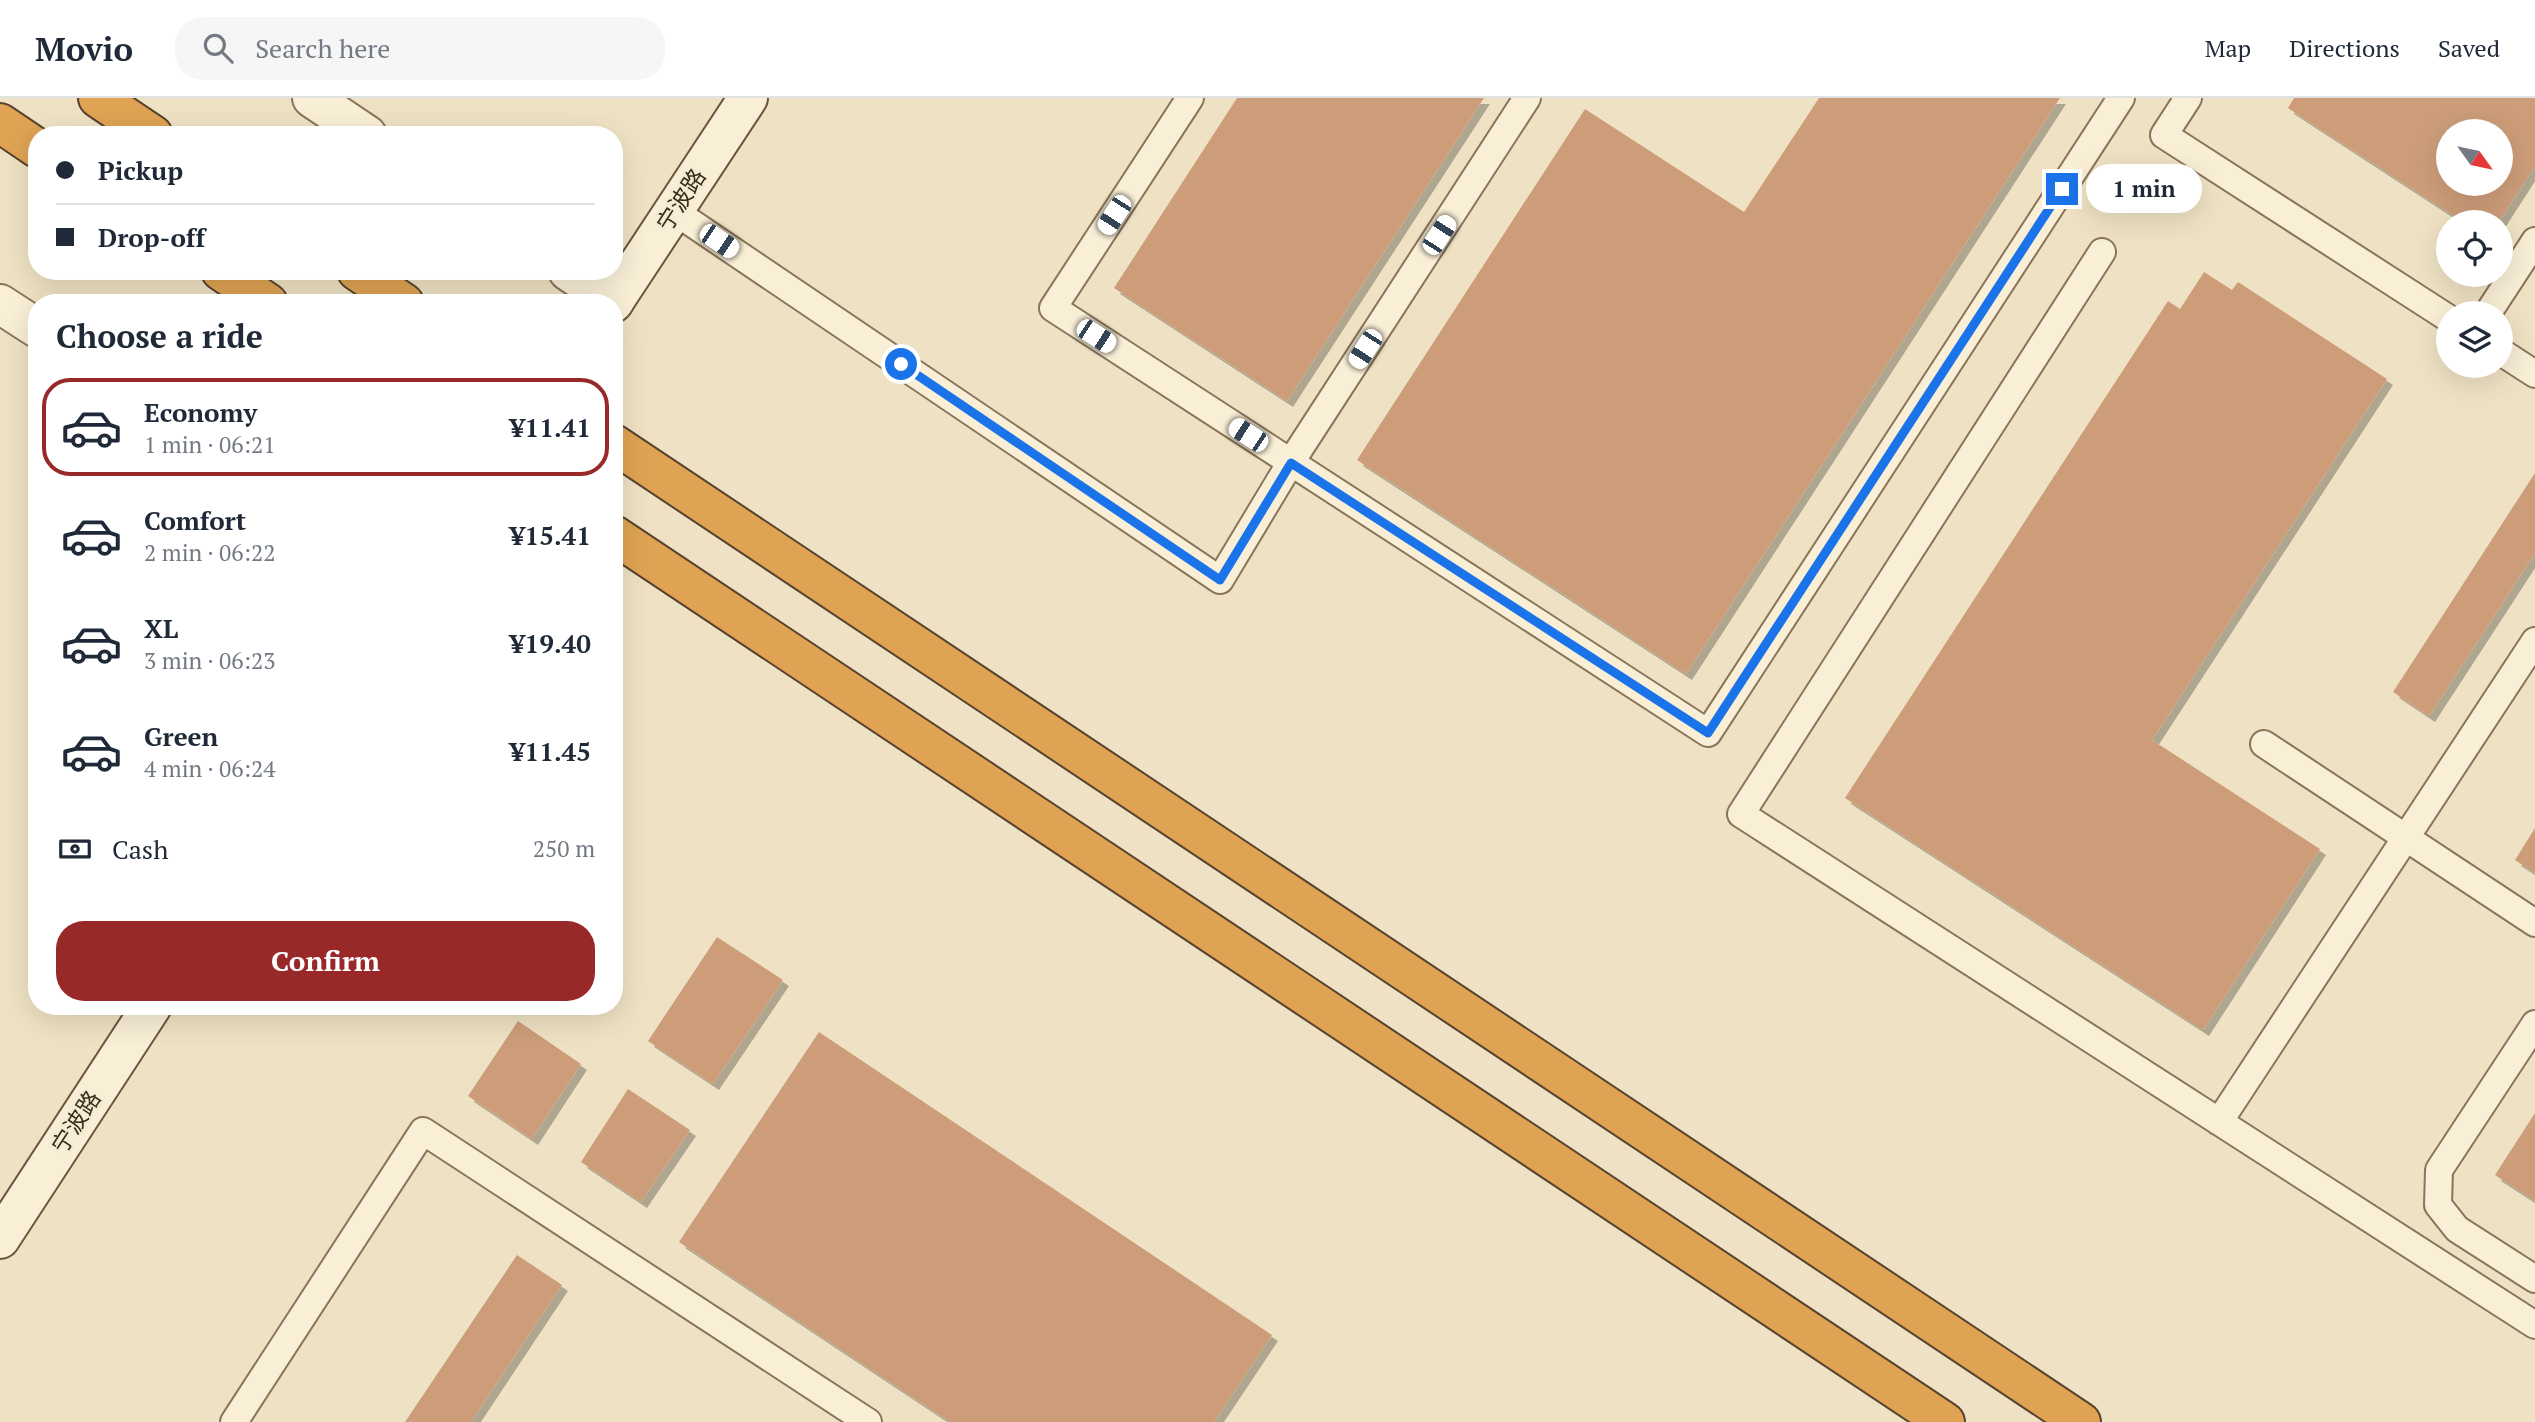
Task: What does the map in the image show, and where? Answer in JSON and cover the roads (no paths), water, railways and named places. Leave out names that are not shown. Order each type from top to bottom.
[{"type":"highway","points":[[98,98],[140,126]]},
{"type":"highway","points":[[0,123],[28,142]]},
{"type":"highway","points":[[234,280],[255,294]]},
{"type":"highway","points":[[370,280],[391,294]]},
{"type":"highway","points":[[623,449],[2081,1422]]},
{"type":"highway","points":[[623,540],[1945,1422]]},
{"type":"street","points":[[312,98],[354,126]]},
{"type":"street","name":"宁波路","points":[[618,294],[748,98]]},
{"type":"street","points":[[581,280],[601,294]]},
{"type":"street","points":[[0,304],[28,322]]},
{"type":"street","name":"宁波路","points":[[0,1239],[146,1015]]},
{"type":"lane","points":[[1190,98],[1053,308],[1708,733],[2121,98]]},
{"type":"lane","points":[[674,211],[1220,580],[1291,463],[1527,98]]},
{"type":"lane","points":[[2188,98],[2164,135],[2436,310]]},
{"type":"lane","points":[[2496,301],[2535,241]]},
{"type":"lane","points":[[2102,252],[1741,814],[2535,1325]]},
{"type":"lane","points":[[2513,360],[2535,374]]},
{"type":"lane","points":[[2219,1122],[2535,641]]},
{"type":"lane","points":[[2264,744],[2535,923]]},
{"type":"lane","points":[[2535,1024],[2438,1170],[2438,1205],[2457,1229],[2535,1279]]},
{"type":"lane","points":[[234,1422],[423,1131],[868,1422]]}]
